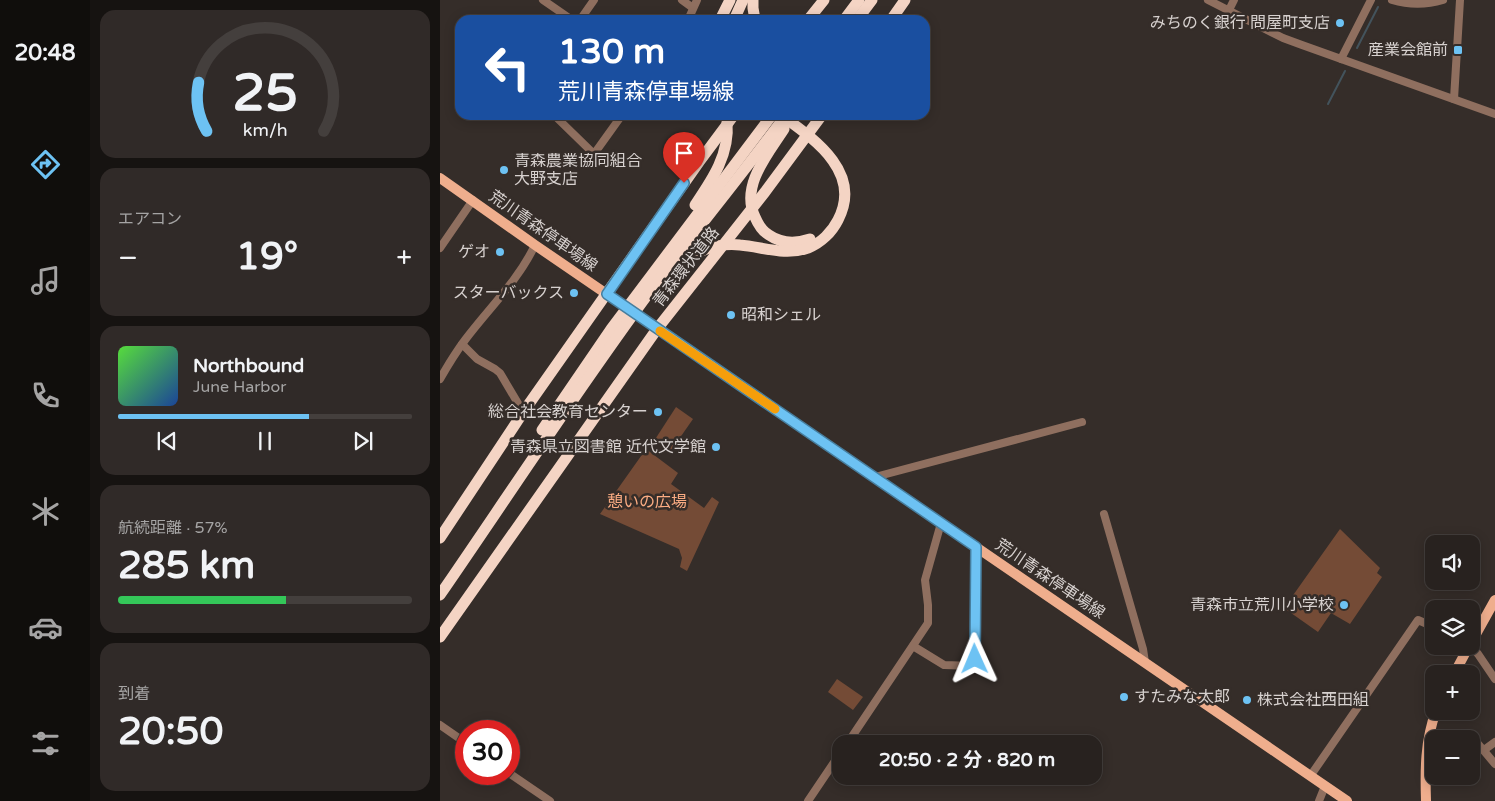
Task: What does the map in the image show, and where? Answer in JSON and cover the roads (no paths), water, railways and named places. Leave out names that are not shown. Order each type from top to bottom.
[{"type":"highway","points":[[722,15],[730,0]]},
{"type":"highway","points":[[730,15],[736,0]]},
{"type":"highway","points":[[736,15],[743,0]]},
{"type":"highway","points":[[753,0],[754,15]]},
{"type":"highway","points":[[812,15],[824,0]]},
{"type":"highway","points":[[857,14],[872,0]]},
{"type":"highway","points":[[894,15],[905,0]]},
{"type":"highway","points":[[610,335],[631,319],[719,166],[726,147],[727,120]]},
{"type":"highway","points":[[440,538],[524,410],[730,120]]},
{"type":"highway","points":[[651,284],[767,120]]},
{"type":"highway","points":[[440,594],[554,427],[610,335],[782,120]]},
{"type":"highway","points":[[651,284],[672,272],[691,256],[710,247],[740,244],[778,251],[808,248],[819,242],[836,225],[844,203],[844,189],[838,167],[824,148],[788,120]]},
{"type":"highway","name":"青森環状道路","points":[[440,637],[657,329],[765,192],[818,120]]},
{"type":"highway","points":[[786,127],[821,154],[834,174],[838,190],[837,206],[827,227],[809,240],[788,243],[767,234],[760,226],[750,205],[752,184],[786,127]]},
{"type":"main road","name":"荒川青森停車場線","points":[[440,178],[657,329],[1347,801]]},
{"type":"main road","points":[[1480,626],[1495,600]]},
{"type":"main road","points":[[1426,801],[1426,756],[1433,720]]},
{"type":"street","points":[[543,0],[565,15]]},
{"type":"street","points":[[584,15],[594,0]]},
{"type":"street","points":[[682,0],[693,8]]},
{"type":"street","points":[[690,15],[697,0]]},
{"type":"street","points":[[1208,0],[1283,38],[1495,114]]},
{"type":"street","points":[[1229,10],[1234,0]]},
{"type":"street","points":[[1341,59],[1371,0]]},
{"type":"street","points":[[1392,0],[1421,4],[1443,0]]},
{"type":"street","points":[[1454,99],[1460,0]]},
{"type":"street","points":[[559,120],[594,154],[618,120]]},
{"type":"street","points":[[440,248],[473,200]]},
{"type":"street","points":[[440,379],[462,344],[509,287],[535,245]]},
{"type":"street","points":[[462,344],[477,359],[495,368],[500,373],[519,406],[524,410]]},
{"type":"street","points":[[875,477],[1082,422]]},
{"type":"street","points":[[1104,514],[1143,649],[1145,662]]},
{"type":"street","points":[[853,735],[928,623],[925,580],[941,523]]},
{"type":"street","points":[[913,646],[944,665],[975,666],[976,547]]},
{"type":"street","points":[[1311,775],[1418,620],[1425,624]]},
{"type":"street","points":[[1479,655],[1495,679]]},
{"type":"street","points":[[440,726],[455,736]]},
{"type":"street","points":[[1484,750],[1495,742]]},
{"type":"street","points":[[1480,746],[1495,764]]},
{"type":"street","points":[[808,801],[832,765]]},
{"type":"street","points":[[520,780],[550,801]]},
{"type":"street","points":[[1319,801],[1325,786]]},
{"type":"waterway","points":[[1357,48],[1378,7]]},
{"type":"waterway","points":[[1328,104],[1345,71]]},
{"type":"place","name":"みちのく銀行 問屋町支店","points":[[1340,23]]},
{"type":"place","name":"産業会館前","points":[[1458,50]]},
{"type":"place","name":"青森農業協同組合 大野支店","points":[[504,170]]},
{"type":"place","name":"ゲオ","points":[[500,252]]},
{"type":"place","name":"スターバックス","points":[[574,293]]},
{"type":"place","name":"昭和シェル","points":[[731,315]]},
{"type":"place","name":"総合社会教育センター","points":[[658,412]]},
{"type":"place","name":"青森県立図書館 近代文学館","points":[[716,447]]},
{"type":"place","name":"青森市立荒川小学校","points":[[1344,605]]},
{"type":"place","name":"すたみな太郎","points":[[1124,697]]},
{"type":"place","name":"株式会社西田組","points":[[1247,700]]},
{"type":"park label","name":"憩いの広場","points":[[647,502]]}]
